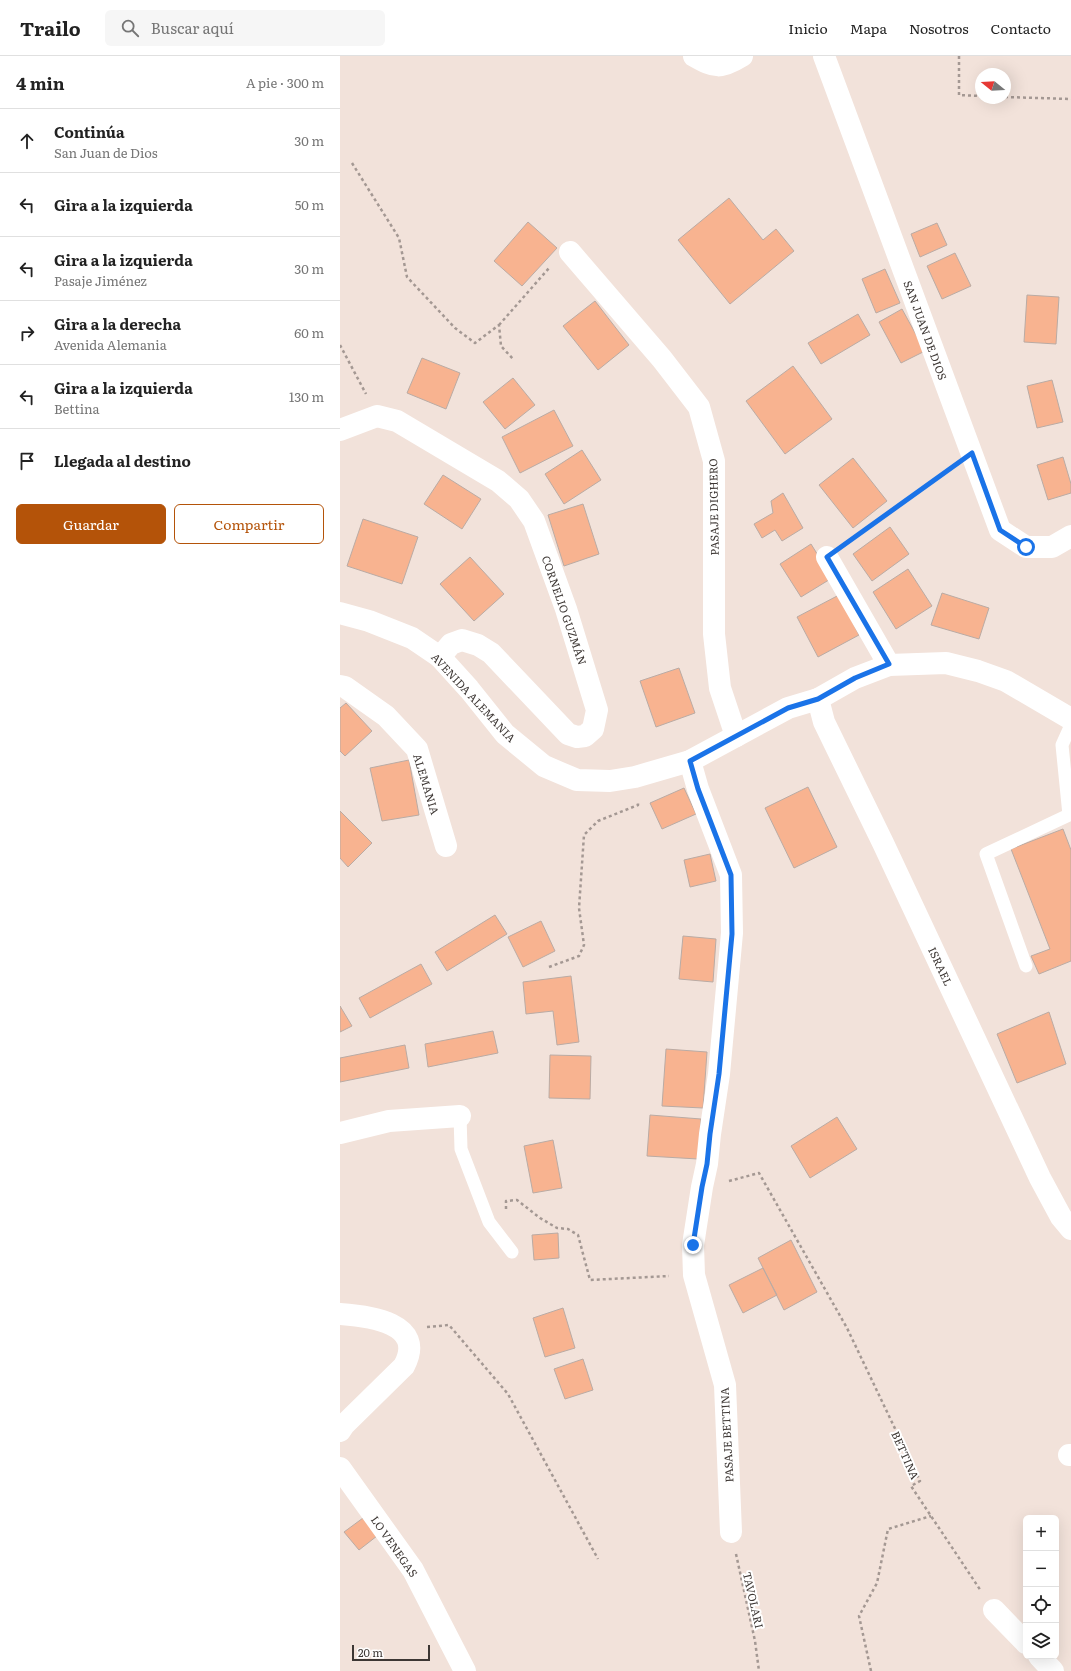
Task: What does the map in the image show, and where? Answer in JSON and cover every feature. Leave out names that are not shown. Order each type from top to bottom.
[{"type":"street","points":[[694,56],[710,64],[719,66],[729,64],[742,56]]},
{"type":"street","name":"SAN JUAN DE DIOS","points":[[824,56],[1000,530],[1026,547],[1052,547],[1071,536]]},
{"type":"street","name":"PASAJE DIGHERO","points":[[570,252],[662,359],[700,407],[714,461],[715,642],[720,688],[736,736]]},
{"type":"street","points":[[340,430],[377,416]]},
{"type":"street","name":"CORNELIO GUZMÁN","points":[[377,416],[397,421],[498,481],[519,499],[534,522],[566,609],[597,710],[593,729],[582,737],[568,734],[491,653],[478,645],[462,640],[451,644],[440,656]]},
{"type":"street","points":[[827,557],[889,664]]},
{"type":"street","name":"AVENIDA ALEMANIA","points":[[340,613],[369,621],[412,638],[440,656],[470,689],[505,734],[544,766],[577,780],[610,781],[635,777],[690,761],[788,708],[818,699],[855,678],[889,664],[946,663],[978,671],[1023,690],[1071,720]]},
{"type":"street","name":"ALEMANIA","points":[[340,686],[346,688],[386,716],[417,749],[446,846]]},
{"type":"street","name":"ISRAEL","points":[[818,699],[824,722],[883,843],[1037,1171],[1061,1218],[1071,1229]]},
{"type":"street","name":"PASAJE BETTINA","points":[[690,761],[698,789],[731,875],[732,934],[719,1074],[707,1164],[693,1245],[694,1275],[725,1385],[731,1532]]},
{"type":"street","points":[[340,1133],[389,1121],[460,1116]]},
{"type":"street","points":[[340,1314],[385,1321],[399,1329],[408,1339],[410,1348],[409,1357],[404,1366],[344,1425],[340,1431]]},
{"type":"street","name":"LO VENEGAS","points":[[340,1468],[413,1570],[465,1671]]},
{"type":"street","points":[[994,1610],[1023,1640]]},
{"type":"street","points":[[1042,1659],[1053,1671]]},
{"type":"lane","points":[[1026,966],[986,854],[1069,815],[1062,746],[1071,725]]},
{"type":"lane","points":[[460,1116],[461,1149],[489,1222],[512,1252]]},
{"type":"path","points":[[959,56],[959,95],[975,96]]},
{"type":"path","points":[[1011,96],[1071,99]]},
{"type":"path","points":[[352,163],[399,238],[407,277],[455,328],[475,343],[499,325],[560,255],[570,252]]},
{"type":"path","points":[[499,325],[501,346],[513,359]]},
{"type":"path","points":[[340,345],[377,416]]},
{"type":"path","points":[[827,557],[972,453]]},
{"type":"path","points":[[549,967],[579,956],[584,945],[579,908],[584,835],[598,821],[638,805],[635,777]]},
{"type":"path","name":"BETTINA","points":[[730,1176],[728,1182],[759,1173],[847,1328],[920,1481],[911,1486],[994,1610]]},
{"type":"path","points":[[489,1222],[506,1217],[506,1200],[517,1200],[540,1218],[557,1228],[568,1229],[578,1234],[590,1280],[651,1278]]},
{"type":"path","points":[[399,1329],[450,1325],[508,1394],[598,1559]]},
{"type":"path","points":[[871,1671],[859,1616],[877,1583],[888,1530],[931,1516]]},
{"type":"path","name":"TAVOLARI","points":[[731,1532],[755,1642],[759,1671]]},
{"type":"building","points":[[729,198],[763,240],[776,229],[794,251],[730,304],[678,240]]},
{"type":"building","points":[[528,222],[557,248],[522,286],[494,261]]},
{"type":"building","points":[[937,223],[947,245],[920,257],[911,234]]},
{"type":"building","points":[[955,253],[971,286],[942,299],[927,266]]},
{"type":"building","points":[[885,269],[900,303],[876,313],[862,279]]},
{"type":"building","points":[[1027,295],[1059,297],[1056,344],[1024,342]]},
{"type":"building","points":[[595,301],[629,345],[598,370],[563,326]]},
{"type":"building","points":[[902,309],[925,351],[901,363],[879,322]]},
{"type":"building","points":[[858,314],[870,335],[821,364],[808,343]]},
{"type":"building","points":[[422,358],[460,373],[446,409],[407,393]]},
{"type":"building","points":[[793,366],[832,419],[785,454],[746,401]]},
{"type":"building","points":[[513,378],[535,405],[505,429],[483,402]]},
{"type":"building","points":[[1052,380],[1063,422],[1037,428],[1027,386]]},
{"type":"building","points":[[554,410],[573,446],[520,473],[502,437]]},
{"type":"building","points":[[582,450],[601,480],[564,504],[545,474]]},
{"type":"building","points":[[1063,457],[1071,484],[1071,493],[1048,500],[1037,465]]},
{"type":"building","points":[[853,458],[887,501],[853,528],[819,485]]},
{"type":"building","points":[[443,475],[481,499],[462,529],[424,504]]},
{"type":"building","points":[[783,493],[803,528],[782,541],[775,530],[762,538],[754,524],[773,513],[771,501]]},
{"type":"building","points":[[583,504],[599,554],[564,566],[548,515]]},
{"type":"building","points":[[363,519],[418,537],[402,584],[347,566]]},
{"type":"building","points":[[890,527],[909,554],[872,581],[853,554]]},
{"type":"building","points":[[811,544],[832,578],[801,597],[780,564]]},
{"type":"building","points":[[470,557],[504,594],[474,621],[440,584]]},
{"type":"building","points":[[908,569],[932,606],[896,629],[873,592]]},
{"type":"building","points":[[942,593],[989,608],[979,639],[931,625]]},
{"type":"building","points":[[839,595],[859,635],[818,657],[797,617]]},
{"type":"building","points":[[679,668],[695,713],[656,727],[640,681]]},
{"type":"building","points":[[346,703],[372,731],[345,756],[340,751],[340,708]]},
{"type":"building","points":[[409,760],[419,815],[382,821],[370,768]]},
{"type":"building","points":[[808,787],[837,847],[794,868],[765,808]]},
{"type":"building","points":[[684,788],[696,814],[662,829],[650,803]]},
{"type":"building","points":[[340,811],[372,843],[348,867],[340,858]]},
{"type":"building","points":[[1063,829],[1071,850],[1071,961],[1039,974],[1031,956],[1050,949],[1011,849]]},
{"type":"building","points":[[710,854],[716,881],[690,887],[684,860]]},
{"type":"building","points":[[495,915],[507,934],[447,971],[435,952]]},
{"type":"building","points":[[541,921],[555,951],[523,967],[508,937]]},
{"type":"building","points":[[683,936],[716,939],[713,982],[679,979]]},
{"type":"building","points":[[421,964],[432,984],[370,1018],[359,998]]},
{"type":"building","points":[[571,976],[579,1042],[557,1045],[553,1011],[526,1014],[523,982]]},
{"type":"building","points":[[340,1006],[352,1026],[340,1032]]},
{"type":"building","points":[[1049,1012],[1066,1064],[1017,1083],[997,1034]]},
{"type":"building","points":[[493,1031],[498,1053],[428,1067],[425,1044]]},
{"type":"building","points":[[405,1045],[409,1068],[340,1082],[340,1058]]},
{"type":"building","points":[[666,1049],[707,1052],[703,1108],[662,1106]]},
{"type":"building","points":[[550,1055],[591,1056],[590,1099],[549,1098]]},
{"type":"building","points":[[650,1115],[701,1119],[698,1159],[647,1156]]},
{"type":"building","points":[[837,1117],[857,1149],[810,1178],[791,1146]]},
{"type":"building","points":[[553,1140],[562,1188],[533,1193],[524,1146]]},
{"type":"building","points":[[558,1233],[559,1258],[534,1260],[532,1235]]},
{"type":"building","points":[[791,1240],[817,1292],[784,1310],[758,1258]]},
{"type":"building","points":[[763,1268],[777,1295],[743,1313],[729,1285]]},
{"type":"building","points":[[563,1308],[575,1348],[545,1357],[533,1318]]},
{"type":"building","points":[[583,1359],[593,1390],[565,1399],[554,1369]]},
{"type":"building","points":[[363,1518],[377,1536],[359,1550],[344,1532]]},
{"type":"route","points":[[693,1245],[707,1164],[719,1074],[732,934],[731,875],[698,789],[690,761],[788,708],[818,699],[855,678],[889,664],[827,557],[972,453],[1000,530],[1026,547]]}]
